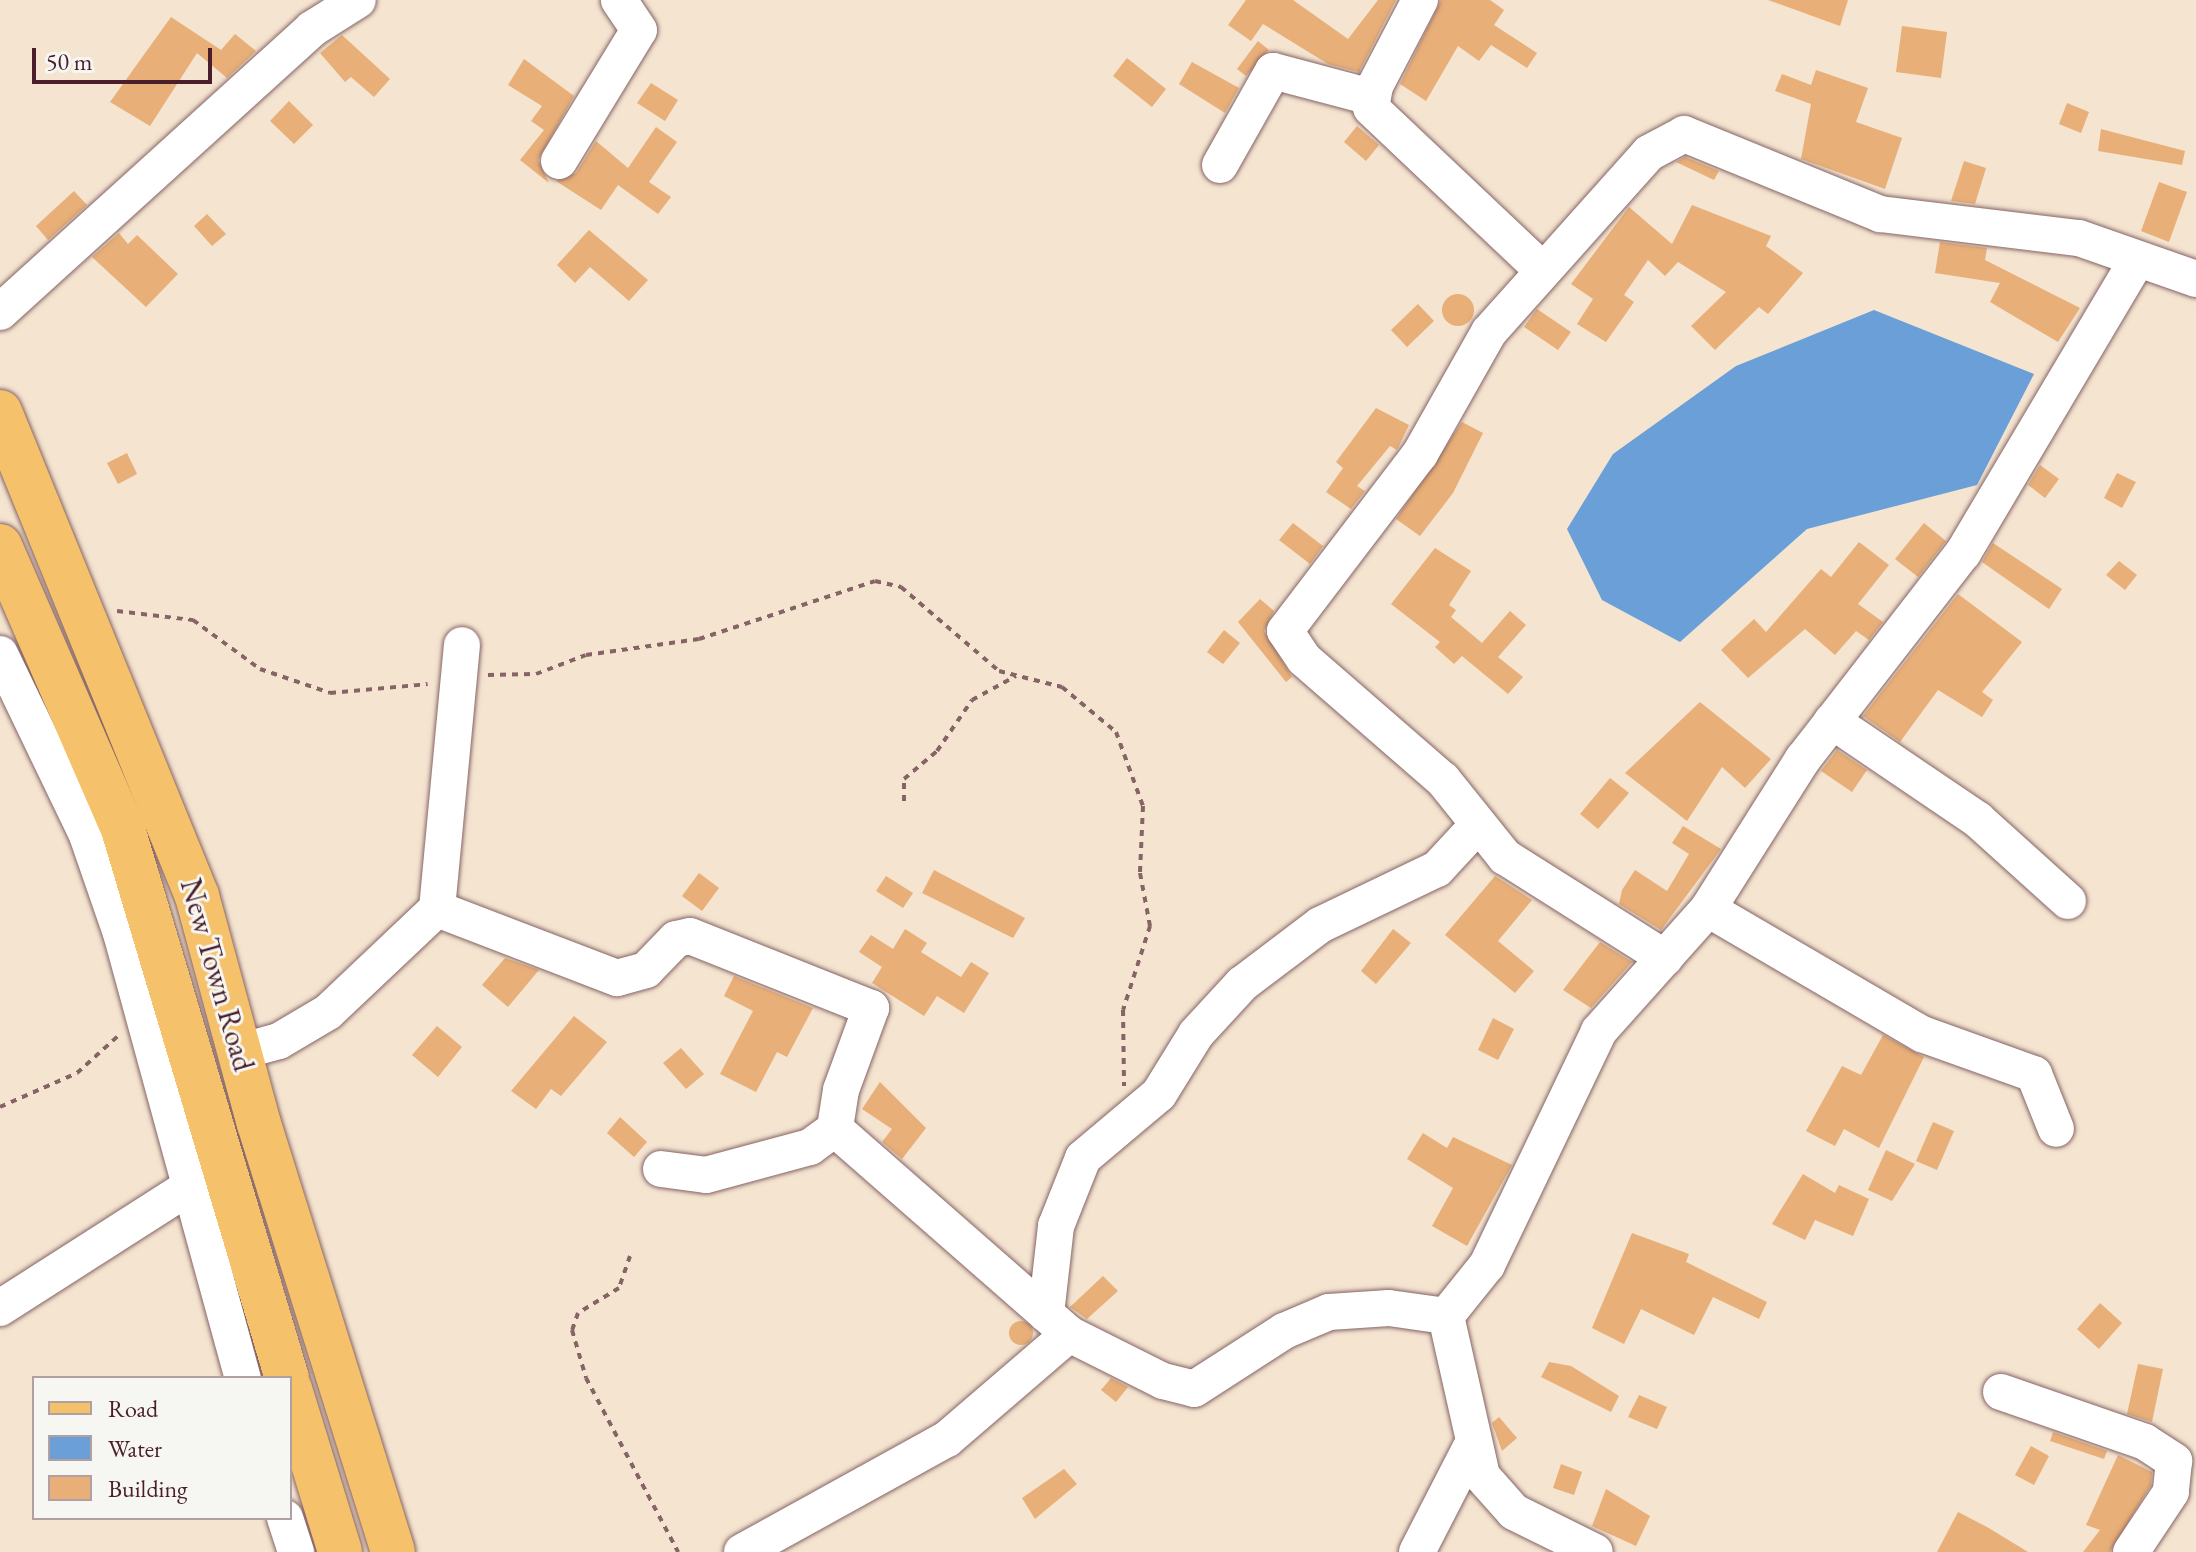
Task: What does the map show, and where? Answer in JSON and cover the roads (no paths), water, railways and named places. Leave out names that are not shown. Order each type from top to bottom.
[{"type":"main road","name":"New Town Road","points":[[0,412],[197,896],[239,1052],[393,1552]]},
{"type":"main road","name":"New Town Road","points":[[0,546],[123,829],[286,1376]]},
{"type":"main road","points":[[292,1396],[340,1552]]},
{"type":"street","points":[[0,312],[312,29],[358,0]]},
{"type":"street","points":[[559,161],[639,30],[619,0]]},
{"type":"street","points":[[1420,0],[1371,97],[1376,119],[1540,268]]},
{"type":"street","points":[[1220,165],[1273,71],[1371,97]]},
{"type":"street","points":[[1665,958],[1554,894],[1475,828],[1443,780],[1304,659],[1285,631],[1420,454],[1489,332],[1540,268],[1657,146],[1684,134],[1880,214],[1960,228],[2038,230],[2196,279]]},
{"type":"street","points":[[1595,1552],[1497,1498],[1470,1449],[1446,1316],[1487,1265],[1599,1031],[1708,909],[1832,721],[1987,518],[2136,262]]},
{"type":"street","points":[[0,654],[87,835],[145,1021],[242,1376]]},
{"type":"street","points":[[239,1052],[279,1041],[328,1012],[437,909],[469,660]]},
{"type":"street","points":[[1832,721],[1978,820],[2068,901]]},
{"type":"street","points":[[742,1552],[947,1439],[1057,1324],[1056,1226],[1083,1158],[1159,1094],[1196,1034],[1242,984],[1320,925],[1437,869],[1475,828]]},
{"type":"street","points":[[437,909],[617,978],[646,970],[676,939],[690,936],[866,1003],[871,1016],[841,1090],[835,1129],[810,1147],[706,1175],[661,1169]]},
{"type":"street","points":[[1708,909],[1922,1034],[2034,1074],[2056,1129]]},
{"type":"street","points":[[835,1129],[1057,1324],[1194,1389],[1284,1331],[1329,1312],[1389,1308],[1446,1316]]},
{"type":"street","points":[[0,1308],[189,1187]]},
{"type":"street","points":[[2001,1392],[2145,1442],[2174,1461],[2171,1492],[2131,1552]]},
{"type":"street","points":[[1417,1552],[1470,1449]]},
{"type":"street","points":[[286,1520],[296,1552]]},
{"type":"water","points":[[1874,310],[2034,374],[1977,485],[1807,529],[1680,642],[1602,600],[1567,529],[1613,454],[1736,366]]}]
